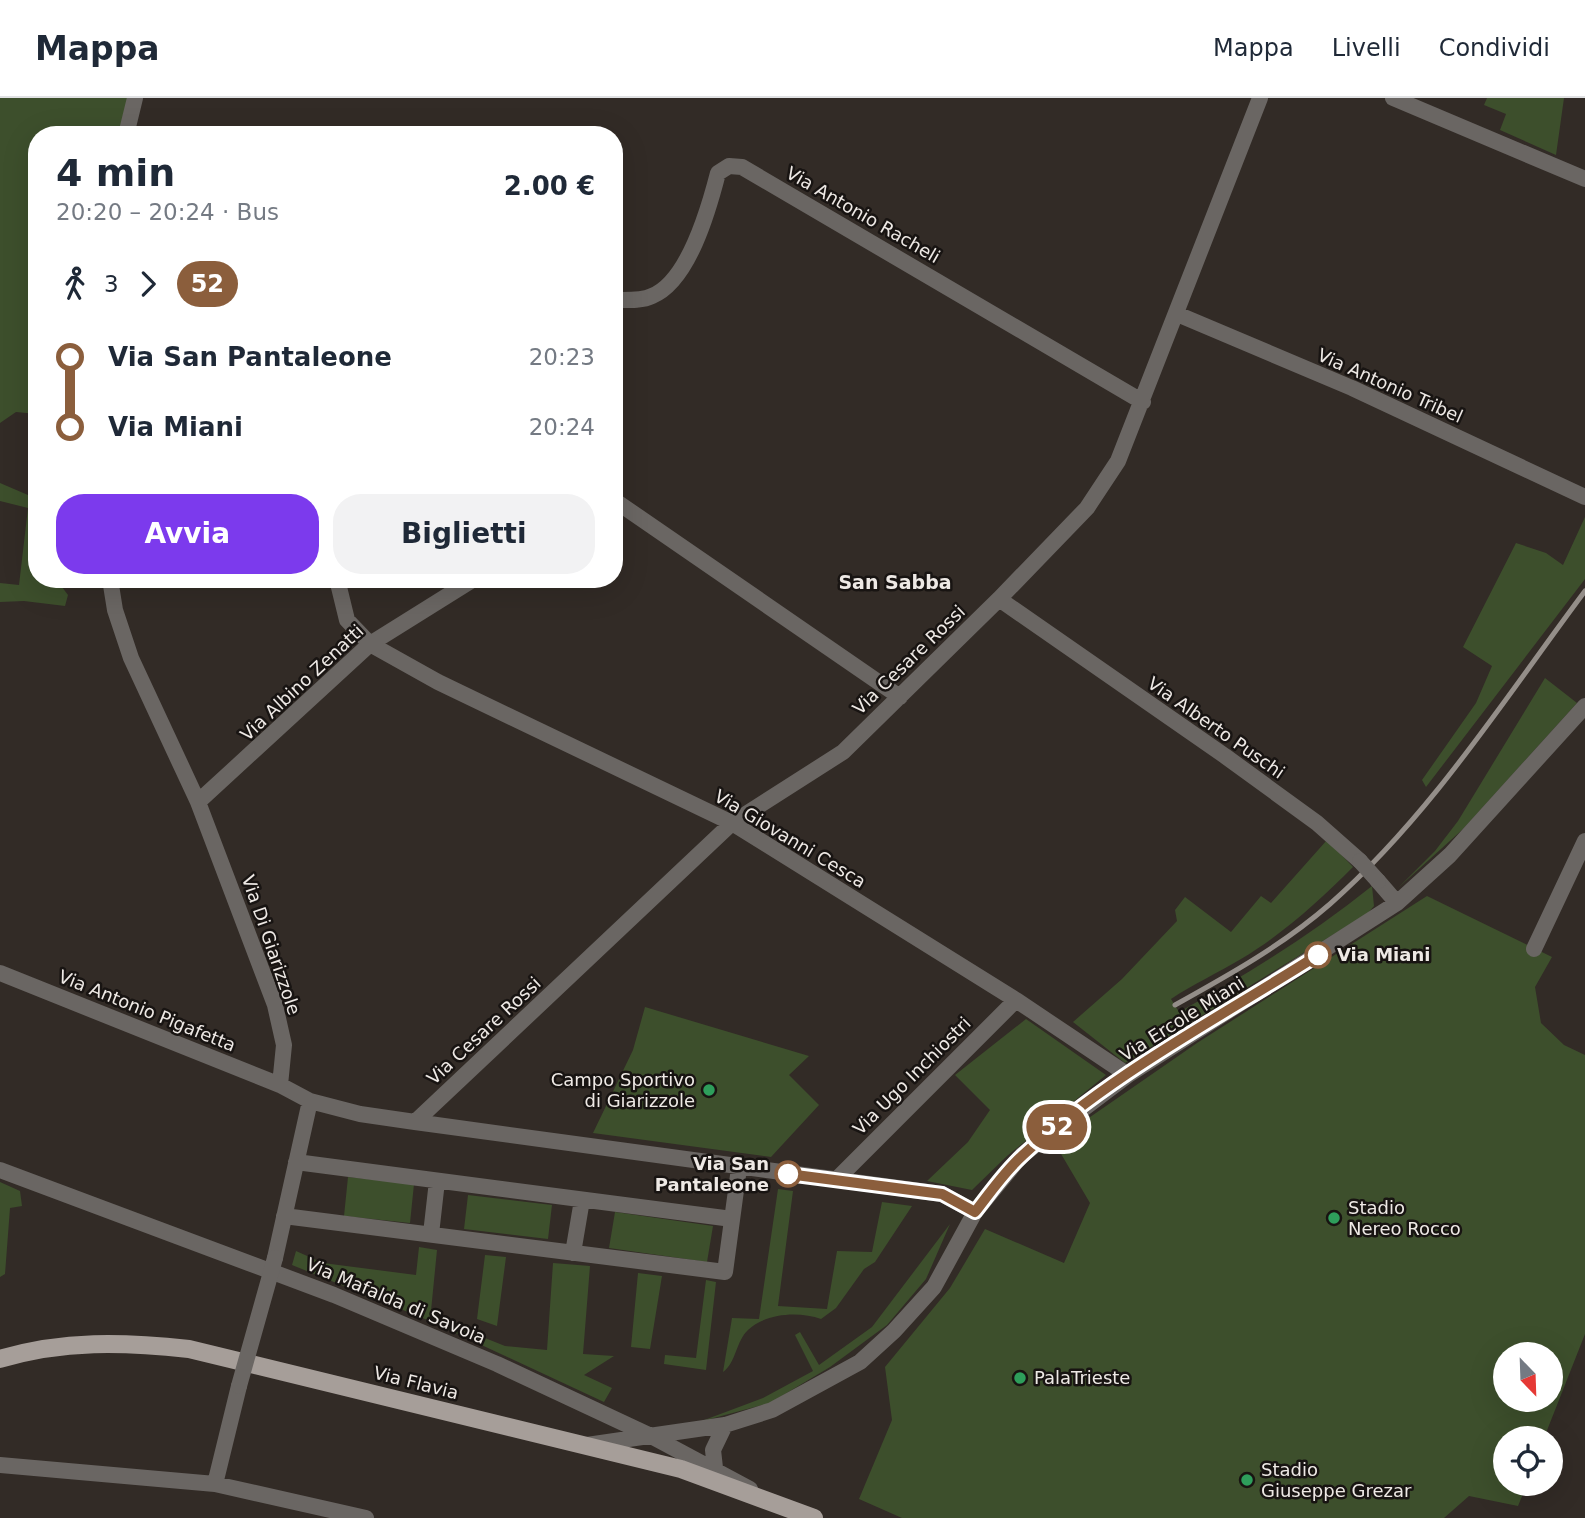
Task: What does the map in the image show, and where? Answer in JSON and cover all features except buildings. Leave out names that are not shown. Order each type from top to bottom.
[{"type":"main road","name":"Via Flavia","points":[[0,1359],[69,1343],[189,1349],[681,1469],[764,1497],[814,1518]]},
{"type":"street","points":[[128,126],[135,98]]},
{"type":"street","name":"Via Cesare Rossi","points":[[415,1122],[732,823],[844,752],[999,599],[1105,485],[1143,402],[1259,98]]},
{"type":"street","points":[[1393,98],[1585,179]]},
{"type":"street","name":"Via Antonio Racheli","points":[[623,299],[653,296],[670,282],[688,260],[718,173],[729,166],[742,167],[1143,402]]},
{"type":"street","name":"Via Antonio Tribel","points":[[1177,314],[1352,388],[1585,497]]},
{"type":"street","points":[[623,506],[900,697]]},
{"type":"street","name":"Via Di Giarizzole","points":[[111,588],[115,610],[131,658],[198,802],[275,1005],[284,1045],[280,1085]]},
{"type":"street","name":"Via Giovanni Cesca","points":[[339,588],[347,620],[370,644],[438,682],[732,823],[1016,1000],[1128,1075]]},
{"type":"street","name":"Via Albino Zenatti","points":[[198,802],[370,644],[460,588]]},
{"type":"street","name":"Via Alberto Puschi","points":[[999,599],[1317,822],[1360,861],[1397,903]]},
{"type":"street","name":"Via Ercole Miani","points":[[581,1446],[725,1425],[772,1410],[860,1362],[894,1331],[934,1287],[975,1212],[1022,1155],[1128,1075],[1397,903],[1450,855],[1585,706]]},
{"type":"street","points":[[1534,949],[1585,841]]},
{"type":"street","name":"Via Antonio Pigafetta","points":[[0,973],[280,1085]]},
{"type":"street","name":"Via Ugo Inchiostri","points":[[836,1180],[1016,1000]]},
{"type":"street","points":[[280,1085],[310,1101],[360,1114],[942,1194],[975,1212]]},
{"type":"street","points":[[215,1484],[275,1258],[310,1101]]},
{"type":"street","points":[[296,1162],[732,1219]]},
{"type":"street","points":[[284,1216],[725,1272],[739,1168]]},
{"type":"street","name":"Via Mafalda di Savoia","points":[[0,1170],[334,1295],[497,1364],[651,1436],[715,1468],[764,1497]]},
{"type":"street","points":[[431,1234],[437,1181]]},
{"type":"street","points":[[573,1252],[582,1200]]},
{"type":"street","points":[[715,1468],[713,1450],[725,1425]]},
{"type":"street","points":[[0,1465],[215,1484],[366,1518]]},
{"type":"green space","points":[[0,98],[128,98],[122,126],[28,126],[28,413],[16,412],[0,423]]},
{"type":"green space","points":[[1487,98],[1564,98],[1556,155],[1500,130],[1506,114],[1484,105]]},
{"type":"green space","points":[[0,483],[28,495],[28,508],[0,501]]},
{"type":"green space","points":[[28,508],[28,588],[63,588],[68,595],[65,606],[24,601],[0,602],[0,583],[19,585]]},
{"type":"green space","points":[[1585,517],[1585,579],[1426,787],[1422,780],[1476,703],[1492,666],[1463,647],[1516,543],[1546,553],[1563,565]]},
{"type":"green space","points":[[1545,678],[1577,703],[1463,829],[1398,888],[1435,851],[1458,821]]},
{"type":"green space","points":[[1327,840],[1353,867],[1271,939],[1171,999],[1179,1012],[1204,998],[1302,937],[1372,886],[1374,906],[1368,913],[1125,1063],[1073,1022],[1122,979],[1177,921],[1175,910],[1185,897],[1231,932],[1261,896],[1271,903]]},
{"type":"green space","name":"Stadio Nereo Rocco","points":[[1427,896],[1552,957],[1535,987],[1541,1023],[1564,1045],[1585,1055],[1585,1334],[1563,1390],[1563,1342],[1493,1342],[1493,1412],[1554,1412],[1549,1426],[1493,1426],[1493,1496],[1522,1496],[1518,1506],[1469,1496],[1444,1518],[902,1518],[859,1499],[892,1420],[885,1367],[950,1288],[985,1229],[1064,1263],[1090,1203],[1054,1142],[1197,1043]]},
{"type":"green space","name":"Campo Sportivo di Giarizzole","points":[[645,1007],[809,1056],[789,1075],[819,1105],[771,1157],[593,1133],[633,1050]]},
{"type":"green space","points":[[1026,1019],[1106,1075],[1007,1156],[972,1190],[927,1181],[968,1142],[990,1110],[955,1075]]},
{"type":"green space","points":[[348,1177],[414,1184],[410,1223],[344,1216]]},
{"type":"green space","points":[[0,1182],[20,1191],[22,1206],[10,1208],[5,1274],[0,1277]]},
{"type":"green space","points":[[778,1189],[793,1191],[778,1306],[827,1309],[837,1251],[872,1252],[882,1202],[912,1206],[875,1262],[864,1269],[836,1308],[821,1319],[793,1314],[773,1317],[755,1324],[744,1335],[731,1363],[723,1372],[732,1318],[759,1319]]},
{"type":"green space","points":[[468,1195],[552,1205],[548,1239],[464,1229]]},
{"type":"green space","points":[[615,1212],[713,1226],[707,1262],[609,1248]]},
{"type":"green space","points":[[950,1224],[926,1279],[887,1325],[830,1367],[770,1403],[699,1422],[763,1398],[813,1371],[795,1335],[800,1332],[819,1365],[872,1327]]},
{"type":"green space","points":[[419,1247],[437,1250],[430,1321],[292,1265],[296,1251],[323,1263],[416,1275]]},
{"type":"green space","points":[[485,1255],[506,1257],[497,1326],[477,1319]]},
{"type":"green space","points":[[553,1263],[590,1266],[583,1354],[614,1356],[584,1375],[612,1388],[604,1402],[445,1328],[465,1330],[505,1346],[547,1350]]},
{"type":"green space","points":[[638,1273],[662,1276],[650,1349],[631,1347]]},
{"type":"green space","points":[[706,1280],[716,1282],[706,1370],[664,1364],[665,1355],[696,1358]]},
{"type":"railway","points":[[1175,1005],[1294,933],[1367,869],[1434,794],[1585,591]]},
{"type":"bus line","name":"52","points":[[788,1174],[942,1194],[975,1212],[1022,1155],[1075,1114],[1128,1075],[1318,955]]},
{"type":"place","name":"Via Miani","points":[[1318,955]]},
{"type":"place","name":"Campo Sportivo di Giarizzole","points":[[709,1090]]},
{"type":"place","name":"Via San Pantaleone","points":[[788,1174]]},
{"type":"place","name":"Stadio Nereo Rocco","points":[[1334,1218]]},
{"type":"place","name":"PalaTrieste","points":[[1020,1378]]},
{"type":"place","name":"Stadio Giuseppe Grezar","points":[[1247,1480]]},
{"type":"district","name":"San Sabba","points":[[895,582]]}]
